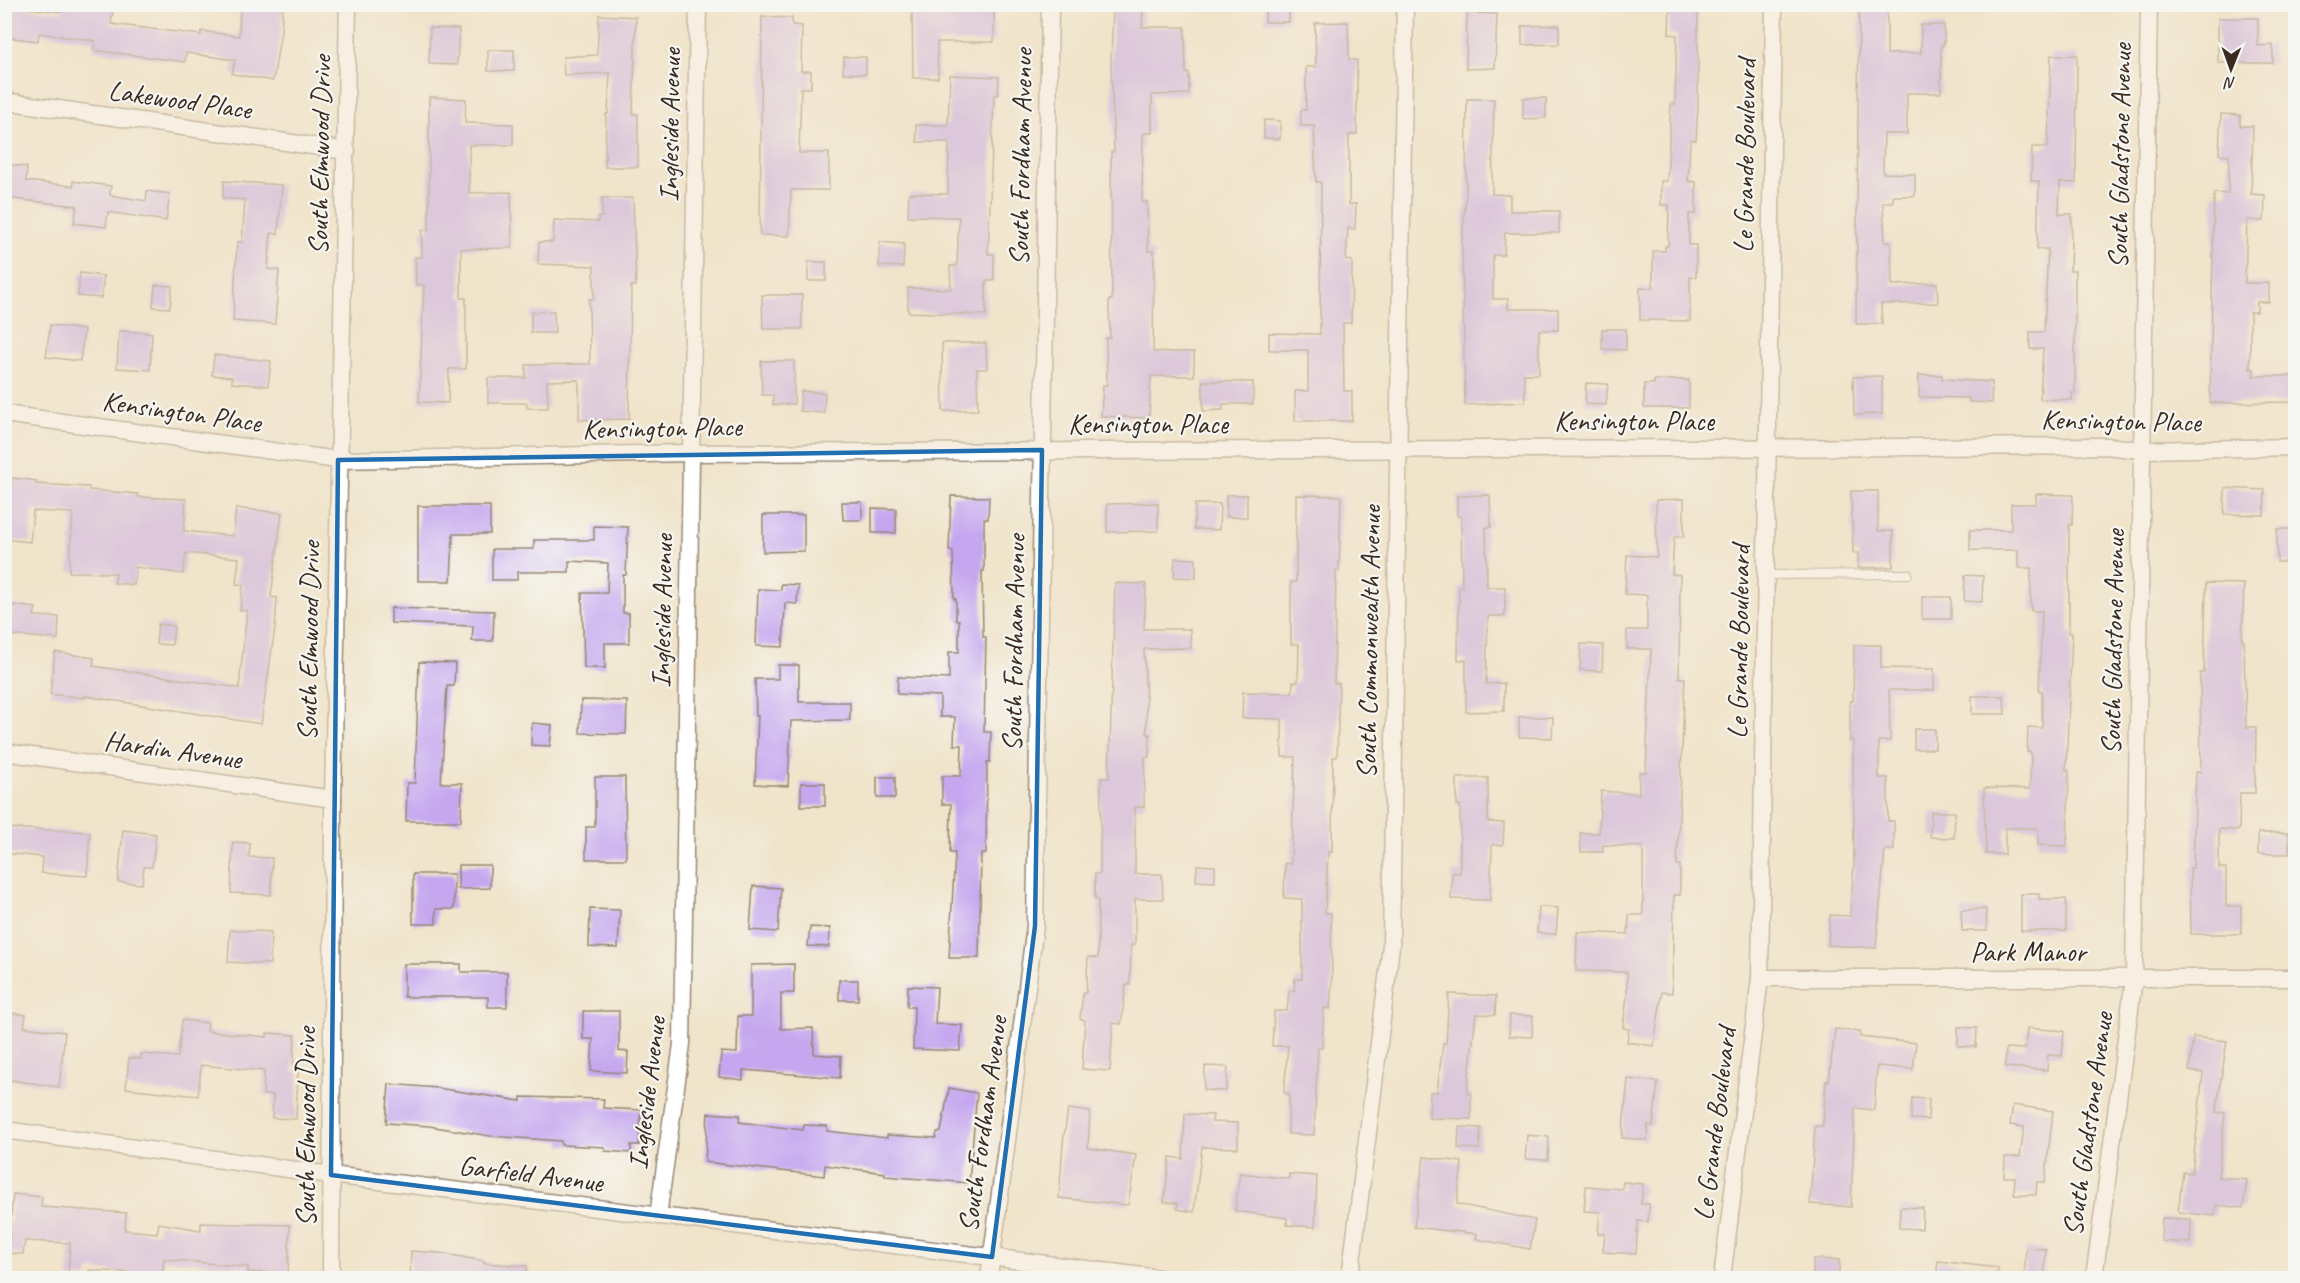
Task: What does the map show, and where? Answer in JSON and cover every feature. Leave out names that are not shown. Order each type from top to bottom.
[{"type":"street","name":"South Elmwood Drive","points":[[331,1278],[333,799],[348,4]]},
{"type":"street","name":"Ingleside Avenue","points":[[658,1216],[682,1044],[698,4]]},
{"type":"street","name":"South Fordham Avenue","points":[[989,1278],[1035,926],[1050,4]]},
{"type":"street","name":"South Commonwealth Avenue","points":[[1350,1278],[1391,946],[1405,4]]},
{"type":"street","name":"Le Grande Boulevard","points":[[1722,1278],[1760,978],[1774,4]]},
{"type":"street","name":"South Gladstone Avenue","points":[[2094,1278],[2134,980],[2149,4]]},
{"type":"street","name":"Lakewood Place","points":[[4,101],[347,151]]},
{"type":"street","name":"Kensington Place","points":[[4,414],[338,460],[691,453],[1042,450],[2107,446],[2141,450],[2295,447]]},
{"type":"street","name":"Hardin Avenue","points":[[4,752],[333,799]]},
{"type":"street","name":"Park Manor","points":[[1760,978],[2134,980],[2295,978]]},
{"type":"street","name":"Garfield Avenue","points":[[4,1130],[332,1175],[1159,1278]]},
{"type":"lane","points":[[1766,575],[1908,574]]},
{"type":"highlighted area","points":[[1042,450],[1035,926],[992,1257],[331,1175],[338,460]]},
{"type":"building","points":[[4,4],[27,4],[26,8],[61,12],[62,5],[81,8],[82,4],[114,4],[111,24],[201,35],[201,31],[239,36],[240,4],[283,4],[273,81],[232,74],[235,60],[186,53],[185,62],[93,50],[95,41],[39,33],[38,41],[4,37]]},
{"type":"building","points":[[912,4],[948,4],[948,12],[994,12],[994,42],[937,42],[938,78],[913,78]]},
{"type":"building","points":[[1289,4],[1289,22],[1265,22],[1265,5]]},
{"type":"building","points":[[1670,4],[1698,4],[1698,106],[1696,140],[1690,140],[1688,181],[1696,182],[1696,214],[1689,214],[1689,245],[1696,245],[1696,277],[1690,277],[1690,321],[1640,320],[1640,288],[1653,288],[1653,251],[1665,251],[1665,246],[1668,246],[1669,205],[1661,205],[1661,181],[1667,181],[1671,104],[1675,104],[1677,35],[1669,34]]},
{"type":"building","points":[[1859,7],[1887,7],[1887,54],[1921,53],[1921,25],[1944,25],[1944,45],[1941,45],[1941,93],[1907,93],[1907,134],[1884,134],[1883,173],[1915,174],[1915,196],[1893,196],[1893,202],[1883,202],[1885,242],[1891,242],[1892,285],[1937,283],[1938,303],[1881,304],[1882,324],[1856,324]]},
{"type":"building","points":[[1113,8],[1143,9],[1142,27],[1185,27],[1189,94],[1152,95],[1152,133],[1143,133],[1142,202],[1147,202],[1148,251],[1154,251],[1153,352],[1194,352],[1194,376],[1151,376],[1149,418],[1101,416],[1103,385],[1107,385],[1106,338],[1110,338],[1109,300],[1112,300],[1111,152],[1114,152],[1111,63]]},
{"type":"building","points":[[1467,13],[1497,14],[1495,68],[1466,69]]},
{"type":"building","points":[[599,15],[636,17],[633,114],[638,114],[638,167],[605,167],[606,114],[608,114],[610,73],[564,75],[563,57],[597,55]]},
{"type":"building","points":[[762,17],[792,18],[792,25],[802,26],[801,71],[811,71],[811,88],[801,88],[799,153],[829,153],[829,190],[791,190],[789,236],[760,235]]},
{"type":"building","points":[[2218,18],[2258,18],[2258,46],[2273,45],[2273,63],[2218,63]]},
{"type":"building","points":[[1348,22],[1349,60],[1357,60],[1357,134],[1349,135],[1349,204],[1356,204],[1355,229],[1348,228],[1346,260],[1352,261],[1351,323],[1343,323],[1344,391],[1352,391],[1352,421],[1295,421],[1295,391],[1308,391],[1308,350],[1269,350],[1269,333],[1320,334],[1321,182],[1316,182],[1314,126],[1301,126],[1301,110],[1306,110],[1306,67],[1316,67],[1315,23]]},
{"type":"building","points":[[1559,25],[1559,44],[1522,45],[1522,26]]},
{"type":"building","points":[[430,28],[459,29],[457,65],[429,64]]},
{"type":"building","points":[[488,50],[514,50],[514,71],[488,71]]},
{"type":"building","points":[[2051,55],[2077,55],[2076,183],[2060,182],[2059,214],[2072,214],[2070,271],[2075,271],[2075,393],[2072,393],[2072,400],[2040,399],[2043,349],[2030,349],[2030,332],[2044,332],[2048,249],[2037,249],[2039,181],[2031,181],[2032,147],[2048,147]]},
{"type":"building","points":[[844,57],[866,57],[866,74],[843,73]]},
{"type":"building","points":[[950,75],[999,77],[998,95],[994,95],[988,254],[994,254],[994,281],[986,281],[986,315],[908,312],[908,288],[951,289],[950,266],[957,266],[959,217],[908,216],[909,193],[948,194],[949,142],[917,142],[916,125],[948,125]]},
{"type":"building","points":[[429,97],[466,99],[465,123],[513,124],[513,145],[469,145],[469,193],[511,192],[512,248],[461,249],[461,298],[466,298],[466,369],[449,369],[448,403],[419,402],[424,285],[416,285],[415,257],[422,257],[422,230],[429,230]]},
{"type":"building","points":[[1523,98],[1546,98],[1546,118],[1523,119]]},
{"type":"building","points":[[1467,99],[1494,99],[1492,194],[1510,195],[1510,211],[1559,211],[1559,233],[1505,233],[1504,255],[1493,255],[1493,299],[1508,299],[1508,309],[1558,309],[1558,330],[1539,330],[1539,374],[1524,374],[1525,402],[1465,405],[1462,242],[1466,194]]},
{"type":"building","points":[[2221,114],[2240,115],[2240,126],[2253,126],[2251,194],[2265,195],[2264,221],[2247,220],[2245,283],[2269,283],[2269,302],[2257,302],[2257,312],[2250,312],[2250,369],[2254,369],[2253,376],[2295,376],[2295,402],[2210,403],[2214,193],[2228,194],[2229,155],[2219,154]]},
{"type":"building","points":[[1264,120],[1280,121],[1280,139],[1264,138]]},
{"type":"building","points":[[4,164],[27,167],[26,181],[73,186],[73,181],[111,186],[110,195],[146,201],[147,191],[170,194],[166,221],[108,212],[106,227],[74,223],[77,206],[4,198]]},
{"type":"building","points":[[224,181],[282,185],[278,234],[271,233],[268,269],[279,270],[275,324],[233,321],[237,242],[242,242],[245,200],[223,198]]},
{"type":"building","points":[[602,198],[633,198],[636,286],[631,286],[629,419],[579,420],[579,380],[547,381],[548,408],[527,408],[527,403],[488,403],[488,378],[526,378],[526,365],[590,364],[589,299],[594,299],[594,266],[538,264],[539,242],[553,242],[554,220],[598,222],[598,217],[602,217]]},
{"type":"building","points":[[880,242],[904,244],[903,267],[879,266]]},
{"type":"building","points":[[808,262],[826,262],[826,281],[808,281]]},
{"type":"building","points":[[80,273],[104,276],[101,298],[78,296]]},
{"type":"building","points":[[155,285],[172,286],[170,308],[153,307]]},
{"type":"building","points":[[762,295],[802,295],[802,329],[763,329]]},
{"type":"building","points":[[554,311],[555,333],[531,333],[531,312]]},
{"type":"building","points":[[50,325],[84,330],[80,361],[46,357]]},
{"type":"building","points":[[1602,329],[1626,329],[1626,350],[1602,349]]},
{"type":"building","points":[[119,331],[152,333],[150,370],[117,368]]},
{"type":"building","points":[[942,343],[986,343],[987,369],[977,369],[978,410],[943,411]]},
{"type":"building","points":[[214,355],[271,361],[268,386],[232,383],[232,377],[212,375]]},
{"type":"building","points":[[761,361],[794,361],[794,404],[773,405],[773,395],[762,395]]},
{"type":"building","points":[[1919,375],[1942,375],[1942,379],[1992,382],[1991,403],[1969,402],[1969,398],[1919,397]]},
{"type":"building","points":[[1882,376],[1882,414],[1854,415],[1853,377]]},
{"type":"building","points":[[1654,380],[1689,380],[1689,408],[1644,408],[1644,384],[1654,384]]},
{"type":"building","points":[[1203,381],[1253,382],[1253,404],[1223,404],[1223,410],[1203,411]]},
{"type":"building","points":[[1586,383],[1608,384],[1606,405],[1585,404]]},
{"type":"building","points":[[801,391],[825,393],[824,413],[800,411]]},
{"type":"building","points":[[12,478],[37,481],[36,484],[89,487],[89,490],[138,494],[138,497],[186,499],[184,531],[233,536],[236,508],[282,513],[271,597],[277,598],[275,628],[261,724],[85,696],[85,698],[50,694],[55,652],[94,658],[93,666],[239,688],[247,611],[240,610],[243,585],[236,584],[239,558],[186,553],[183,574],[136,567],[134,585],[114,583],[116,573],[69,572],[73,513],[33,511],[30,542],[4,539],[4,489],[10,489]]},
{"type":"building","points":[[2225,488],[2265,490],[2264,515],[2224,514]]},
{"type":"building","points":[[1851,491],[1878,491],[1878,531],[1893,531],[1893,567],[1858,568],[1858,553],[1853,553]]},
{"type":"building","points":[[2036,494],[2073,495],[2072,525],[2069,525],[2069,633],[2072,633],[2066,770],[2069,770],[2067,846],[2038,845],[2038,828],[2005,828],[2005,854],[1986,854],[1984,788],[2030,789],[2031,752],[2027,752],[2028,727],[2042,728],[2042,691],[2039,691],[2042,611],[2031,611],[2031,568],[2018,568],[2018,550],[1970,550],[1970,530],[2011,530],[2011,504],[2036,504]]},
{"type":"building","points":[[1226,495],[1247,495],[1247,517],[1227,517]]},
{"type":"building","points":[[1296,495],[1341,496],[1339,571],[1336,571],[1334,683],[1339,683],[1337,757],[1333,757],[1332,852],[1328,852],[1325,913],[1331,913],[1332,981],[1330,1009],[1324,1008],[1322,1048],[1318,1048],[1314,1135],[1288,1134],[1289,1094],[1284,1093],[1288,1046],[1272,1046],[1274,1011],[1287,1011],[1289,991],[1294,991],[1295,979],[1302,979],[1302,899],[1284,898],[1285,863],[1291,864],[1295,757],[1282,757],[1282,719],[1242,718],[1243,692],[1292,693],[1293,682],[1298,682],[1299,644],[1291,644],[1291,582],[1296,582]]},
{"type":"building","points":[[1490,495],[1491,527],[1486,527],[1487,587],[1505,587],[1505,616],[1488,616],[1486,684],[1504,683],[1504,711],[1466,712],[1466,660],[1458,660],[1459,587],[1462,587],[1461,516],[1457,516],[1457,496]]},
{"type":"building","points":[[951,496],[989,497],[988,519],[984,519],[984,571],[982,571],[983,637],[986,637],[984,732],[991,732],[990,762],[987,762],[986,854],[981,854],[979,958],[949,958],[955,853],[950,853],[951,804],[942,804],[942,776],[961,776],[962,745],[954,745],[955,717],[940,717],[940,696],[897,694],[898,677],[949,679],[949,652],[959,652],[959,620],[956,620],[956,599],[954,599],[953,552],[949,551]]},
{"type":"building","points":[[1684,499],[1684,537],[1674,537],[1672,574],[1680,575],[1679,678],[1685,678],[1677,865],[1680,865],[1680,895],[1674,895],[1672,993],[1662,992],[1654,1046],[1627,1042],[1629,1029],[1623,1028],[1627,972],[1576,971],[1577,932],[1628,934],[1629,915],[1643,915],[1643,847],[1603,845],[1603,852],[1581,852],[1580,833],[1599,833],[1601,791],[1639,794],[1639,772],[1646,772],[1651,649],[1627,649],[1627,630],[1647,630],[1647,595],[1625,594],[1627,555],[1657,557],[1656,500]]},
{"type":"building","points":[[842,502],[862,502],[862,520],[843,520]]},
{"type":"building","points":[[1158,503],[1158,531],[1107,532],[1107,504]]},
{"type":"building","points":[[1195,504],[1220,504],[1219,530],[1194,529]]},
{"type":"building","points":[[418,506],[490,506],[490,534],[453,534],[451,581],[418,581]]},
{"type":"building","points":[[872,508],[896,509],[896,533],[872,533]]},
{"type":"building","points":[[763,515],[804,515],[804,551],[763,552]]},
{"type":"building","points":[[594,526],[628,527],[626,575],[623,575],[623,613],[629,613],[629,643],[605,643],[605,668],[584,668],[582,593],[607,593],[608,563],[569,561],[569,572],[517,572],[517,580],[492,580],[492,549],[534,549],[534,540],[594,540]]},
{"type":"building","points":[[2277,529],[2295,529],[2295,562],[2277,562]]},
{"type":"building","points":[[1175,558],[1196,559],[1196,578],[1174,577]]},
{"type":"building","points":[[1965,575],[1983,576],[1982,602],[1964,601]]},
{"type":"building","points":[[1115,583],[1146,584],[1144,629],[1190,629],[1191,648],[1144,649],[1147,734],[1150,734],[1149,757],[1145,757],[1144,807],[1135,807],[1135,874],[1162,874],[1163,899],[1135,899],[1135,945],[1131,945],[1130,985],[1126,985],[1121,1024],[1113,1023],[1110,1071],[1082,1069],[1085,1020],[1080,1019],[1083,993],[1086,993],[1088,957],[1098,958],[1098,899],[1095,899],[1095,874],[1100,874],[1101,778],[1109,778]]},
{"type":"building","points":[[2206,583],[2244,584],[2242,641],[2244,641],[2246,727],[2256,727],[2255,793],[2240,793],[2239,830],[2219,829],[2219,868],[2226,868],[2226,906],[2241,906],[2241,934],[2191,934],[2190,868],[2193,868],[2196,772],[2201,772],[2200,673],[2204,673]]},
{"type":"building","points":[[781,584],[798,585],[797,604],[785,603],[783,647],[756,646],[758,589],[781,590]]},
{"type":"building","points":[[1922,597],[1951,597],[1951,619],[1922,619]]},
{"type":"building","points":[[13,605],[36,608],[34,616],[59,617],[58,639],[8,635]]},
{"type":"building","points":[[391,608],[494,611],[493,641],[472,641],[473,626],[391,623]]},
{"type":"building","points":[[158,624],[174,626],[172,645],[156,644]]},
{"type":"building","points":[[1581,644],[1603,645],[1602,671],[1580,670]]},
{"type":"building","points":[[1854,645],[1881,645],[1881,668],[1934,669],[1934,690],[1889,690],[1890,741],[1879,741],[1879,778],[1888,778],[1888,821],[1894,821],[1894,850],[1885,850],[1876,948],[1828,945],[1830,915],[1850,916],[1854,863],[1853,741],[1850,741],[1850,701],[1853,701]]},
{"type":"building","points":[[419,662],[455,663],[454,686],[447,686],[441,783],[462,783],[461,821],[406,821],[407,783],[415,783]]},
{"type":"building","points":[[778,665],[799,665],[799,702],[850,702],[850,720],[791,721],[788,786],[755,784],[758,716],[756,716],[755,679],[778,679]]},
{"type":"building","points":[[1972,696],[2004,696],[2005,714],[1972,714]]},
{"type":"building","points":[[581,700],[627,701],[626,734],[580,733]]},
{"type":"building","points":[[1519,717],[1553,717],[1552,738],[1519,737]]},
{"type":"building","points":[[532,723],[552,725],[550,746],[531,745]]},
{"type":"building","points":[[1914,729],[1935,729],[1935,749],[1914,749]]},
{"type":"building","points":[[595,777],[625,777],[626,859],[586,859],[586,827],[595,827]]},
{"type":"building","points":[[877,777],[895,777],[895,798],[877,798]]},
{"type":"building","points":[[1457,778],[1488,778],[1488,822],[1504,823],[1503,845],[1492,845],[1490,900],[1451,899],[1452,872],[1460,873],[1460,805],[1457,805]]},
{"type":"building","points":[[801,783],[825,783],[825,806],[801,806]]},
{"type":"building","points":[[1931,812],[1955,812],[1954,838],[1930,837]]},
{"type":"building","points":[[4,828],[90,832],[87,876],[41,873],[42,857],[4,853]]},
{"type":"building","points":[[123,830],[156,834],[152,867],[144,867],[142,884],[118,882]]},
{"type":"building","points":[[2258,833],[2289,833],[2289,854],[2258,854]]},
{"type":"building","points":[[233,842],[250,843],[249,857],[272,858],[271,895],[231,893]]},
{"type":"building","points":[[458,865],[490,865],[490,888],[458,889]]},
{"type":"building","points":[[1197,865],[1215,866],[1215,882],[1196,881]]},
{"type":"building","points":[[413,874],[454,874],[454,909],[436,909],[436,924],[413,924]]},
{"type":"building","points":[[753,886],[781,888],[778,932],[750,930]]},
{"type":"building","points":[[2021,894],[2039,894],[2039,899],[2066,899],[2066,931],[2021,931]]},
{"type":"building","points":[[1539,907],[1558,908],[1556,934],[1537,933]]},
{"type":"building","points":[[590,909],[620,910],[618,948],[589,947]]},
{"type":"building","points":[[1986,909],[1987,931],[1962,931],[1961,910]]},
{"type":"building","points":[[810,927],[830,928],[829,947],[808,946]]},
{"type":"building","points":[[230,930],[271,932],[270,964],[228,962]]},
{"type":"building","points":[[404,964],[461,964],[461,972],[507,972],[507,1007],[488,1007],[488,997],[404,997]]},
{"type":"building","points":[[794,964],[794,993],[781,993],[781,1029],[813,1028],[814,1054],[841,1056],[840,1078],[743,1070],[743,1080],[719,1077],[721,1052],[737,1053],[738,1016],[751,1016],[751,965]]},
{"type":"building","points":[[839,980],[858,980],[858,1000],[839,1000]]},
{"type":"building","points":[[908,986],[937,987],[935,1024],[962,1025],[960,1051],[913,1049],[914,1007],[907,1007]]},
{"type":"building","points":[[1449,994],[1496,996],[1495,1015],[1476,1014],[1467,1093],[1471,1093],[1471,1119],[1429,1118],[1430,1092],[1437,1092],[1443,1043],[1446,1043]]},
{"type":"building","points":[[583,1011],[619,1011],[619,1051],[628,1052],[627,1073],[591,1071],[593,1039],[583,1039]]},
{"type":"building","points":[[4,1012],[26,1015],[24,1027],[65,1032],[59,1087],[4,1079]]},
{"type":"building","points":[[1510,1015],[1533,1016],[1532,1037],[1509,1036]]},
{"type":"building","points":[[182,1020],[208,1023],[207,1031],[267,1037],[267,1033],[295,1035],[293,1072],[298,1072],[296,1119],[272,1118],[273,1095],[263,1095],[264,1071],[201,1065],[198,1096],[126,1088],[129,1058],[141,1059],[141,1054],[178,1057]]},
{"type":"building","points":[[1958,1027],[1977,1028],[1976,1047],[1958,1046]]},
{"type":"building","points":[[2027,1028],[2064,1031],[2062,1056],[2048,1055],[2047,1070],[2005,1067],[2006,1048],[2025,1049]]},
{"type":"building","points":[[1835,1029],[1860,1032],[1860,1037],[1916,1043],[1913,1069],[1877,1066],[1874,1110],[1855,1108],[1851,1207],[1810,1204],[1815,1126],[1823,1126],[1826,1081],[1829,1081]]},
{"type":"building","points":[[2193,1037],[2227,1041],[2216,1112],[2225,1113],[2218,1177],[2247,1180],[2243,1208],[2216,1205],[2215,1216],[2178,1212],[2183,1172],[2192,1173],[2203,1073],[2189,1071]]},
{"type":"building","points":[[1205,1066],[1228,1067],[1226,1091],[1204,1090]]},
{"type":"building","points":[[1628,1079],[1658,1082],[1653,1126],[1648,1125],[1647,1140],[1622,1138]]},
{"type":"building","points":[[389,1084],[437,1088],[521,1101],[521,1097],[604,1099],[603,1108],[641,1110],[639,1145],[631,1145],[631,1153],[605,1151],[605,1147],[561,1145],[561,1141],[490,1136],[429,1126],[386,1123]]},
{"type":"building","points":[[949,1088],[977,1093],[969,1183],[885,1176],[885,1173],[825,1165],[824,1176],[705,1162],[708,1113],[740,1115],[739,1122],[803,1130],[804,1125],[827,1126],[827,1131],[887,1138],[887,1135],[936,1138],[937,1132],[941,1132]]},
{"type":"building","points":[[1912,1098],[1929,1099],[1928,1120],[1911,1119]]},
{"type":"building","points":[[2013,1105],[2053,1111],[2045,1182],[2037,1182],[2036,1195],[2014,1195],[2015,1177],[2004,1177],[2005,1157],[2020,1157],[2024,1127],[2010,1125]]},
{"type":"building","points":[[1068,1109],[1090,1112],[1088,1148],[1136,1155],[1128,1205],[1059,1198]]},
{"type":"building","points":[[1185,1114],[1213,1115],[1212,1122],[1238,1123],[1238,1148],[1202,1147],[1194,1212],[1177,1209],[1178,1203],[1164,1202],[1170,1157],[1183,1159]]},
{"type":"building","points":[[1459,1127],[1481,1128],[1479,1149],[1458,1148]]},
{"type":"building","points":[[1527,1135],[1549,1137],[1548,1160],[1525,1159]]},
{"type":"building","points":[[1424,1157],[1462,1162],[1457,1204],[1535,1220],[1530,1249],[1476,1239],[1477,1234],[1414,1227]]},
{"type":"building","points":[[1240,1173],[1289,1179],[1289,1174],[1317,1176],[1315,1227],[1287,1225],[1287,1218],[1235,1211]]},
{"type":"building","points":[[1623,1182],[1643,1184],[1641,1204],[1649,1204],[1648,1222],[1638,1221],[1636,1254],[1603,1252],[1605,1234],[1598,1234],[1600,1212],[1584,1211],[1586,1186],[1622,1189]]},
{"type":"building","points":[[13,1194],[42,1197],[41,1207],[126,1213],[125,1230],[157,1233],[159,1223],[201,1230],[201,1223],[290,1225],[288,1273],[248,1272],[248,1267],[164,1259],[162,1278],[138,1278],[139,1273],[89,1270],[88,1278],[68,1278],[70,1243],[25,1241],[23,1254],[8,1253]]},
{"type":"building","points":[[1900,1207],[1923,1208],[1922,1229],[1899,1228]]},
{"type":"building","points":[[2162,1218],[2191,1219],[2190,1243],[2161,1241]]},
{"type":"building","points":[[2026,1248],[2046,1249],[2044,1278],[2024,1278]]},
{"type":"building","points":[[411,1251],[439,1253],[485,1261],[484,1263],[527,1266],[527,1278],[410,1278]]},
{"type":"building","points":[[1813,1259],[1839,1260],[1839,1278],[1813,1278]]},
{"type":"building","points":[[1938,1261],[1998,1268],[1997,1278],[1936,1278]]}]
